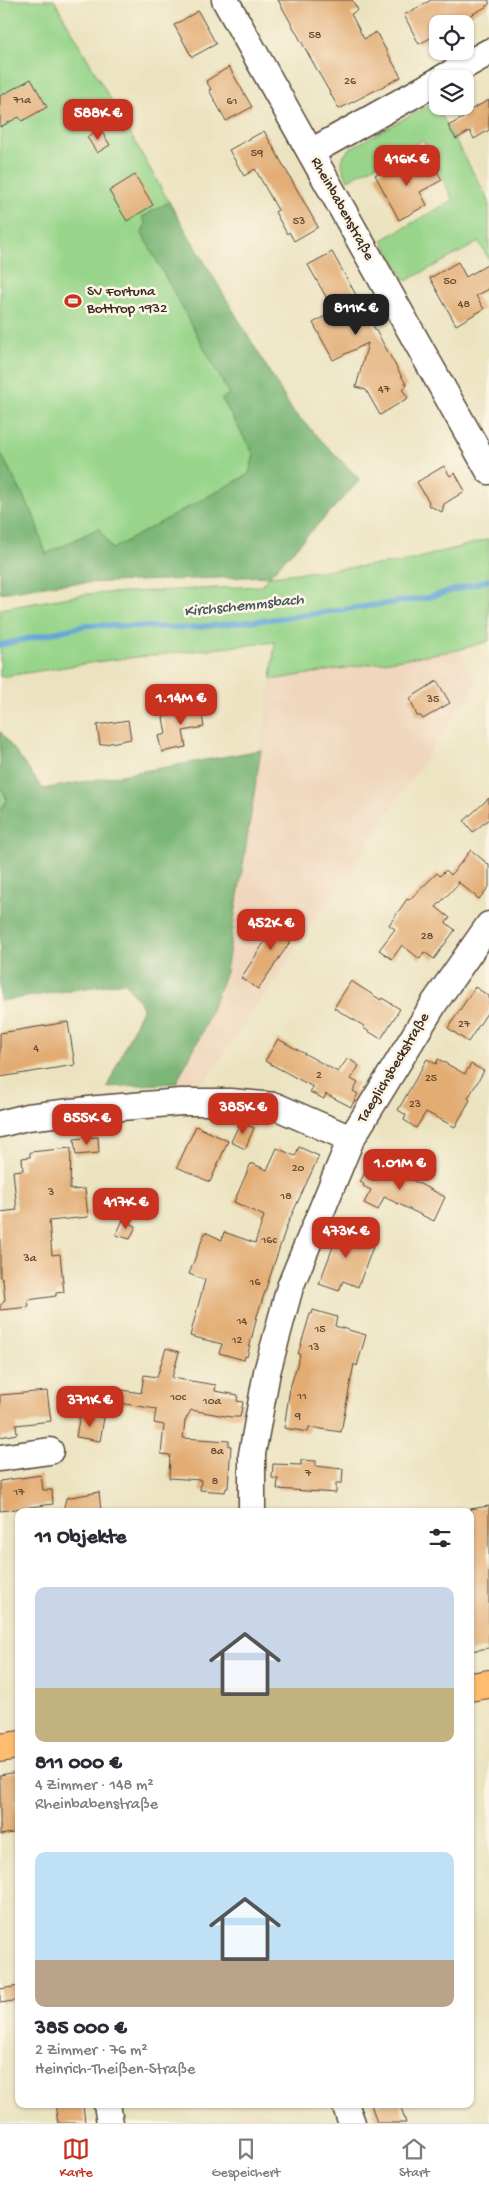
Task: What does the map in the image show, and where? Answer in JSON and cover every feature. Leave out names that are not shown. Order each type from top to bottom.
[{"type":"main road","points":[[474,1686],[489,1684]]},
{"type":"main road","points":[[0,1748],[15,1746]]},
{"type":"street","name":"Rheinbabenstraße","points":[[225,0],[489,471]]},
{"type":"street","points":[[457,70],[489,52]]},
{"type":"street","points":[[311,152],[429,86]]},
{"type":"street","name":"Taeglichsbeckstraße","points":[[252,1508],[252,1454],[270,1364],[290,1287],[351,1139],[435,1002],[489,925]]},
{"type":"street","points":[[0,1124],[27,1117],[98,1109],[181,1102],[231,1102],[276,1106],[351,1139]]},
{"type":"street","points":[[0,1458],[50,1451]]},
{"type":"street","points":[[108,2108],[110,2123]]},
{"type":"street","points":[[346,2108],[352,2123]]},
{"type":"shaded area","points":[[458,650],[477,683],[204,1083],[176,1083],[201,1035],[226,972],[271,680]]},
{"type":"green space","points":[[0,0],[54,0],[169,202],[142,217],[229,394],[222,399],[254,455],[249,474],[112,550],[99,528],[46,554],[33,514],[0,452]]},
{"type":"green space","points":[[429,105],[429,115],[441,115],[489,201],[489,260],[479,242],[406,281],[382,240],[453,200],[423,140],[348,180],[342,167],[342,159],[351,148]]},
{"type":"green space","points":[[169,202],[292,410],[360,480],[269,576],[57,584],[0,593],[0,452],[33,514],[46,554],[99,528],[112,549],[249,474],[254,455],[222,399],[229,394],[142,234],[145,223],[142,217]]},
{"type":"green space","points":[[489,539],[489,641],[458,650],[271,680],[275,642],[110,660],[0,677],[0,609],[87,594],[261,586],[269,576],[404,562]]},
{"type":"green space","points":[[0,731],[43,789],[261,750],[226,972],[201,1035],[176,1083],[107,1087],[143,1007],[125,982],[0,1001],[0,812],[7,800],[0,784]]},
{"type":"green space","points":[[0,784],[7,800],[0,812]]},
{"type":"building","points":[[278,0],[352,0],[358,10],[351,14],[364,39],[376,32],[401,77],[339,109]]},
{"type":"building","points":[[431,0],[489,0],[489,5],[471,15],[429,15],[429,39],[419,44],[404,15]]},
{"type":"building","points":[[198,11],[216,44],[192,57],[174,25]]},
{"type":"building","points":[[229,67],[252,107],[226,121],[206,81]]},
{"type":"building","points":[[31,79],[47,107],[22,121],[19,117],[0,127],[0,96]]},
{"type":"building","points":[[489,100],[489,130],[474,139],[470,131],[456,139],[448,126],[463,118],[461,115],[474,115],[474,108]]},
{"type":"building","points":[[100,129],[110,145],[97,153],[87,137]]},
{"type":"building","points":[[264,131],[318,227],[294,241],[289,232],[287,234],[275,212],[278,210],[255,169],[244,176],[229,150]]},
{"type":"building","points":[[402,160],[409,173],[431,161],[442,180],[420,192],[427,205],[399,220],[375,175]]},
{"type":"building","points":[[135,175],[153,205],[127,221],[109,191]]},
{"type":"building","points":[[332,252],[407,386],[402,389],[408,398],[380,415],[366,390],[356,387],[368,343],[333,360],[313,323],[334,311],[308,265]]},
{"type":"building","points":[[458,262],[466,277],[489,264],[489,289],[476,296],[484,309],[456,325],[430,278]]},
{"type":"building","points":[[444,466],[450,476],[455,473],[465,491],[444,504],[442,512],[428,505],[429,502],[417,482]]},
{"type":"building","points":[[437,681],[450,703],[423,719],[421,716],[417,716],[410,698]]},
{"type":"building","points":[[200,702],[204,727],[183,731],[186,747],[162,752],[158,736],[166,734],[163,717],[181,714],[180,705]]},
{"type":"building","points":[[128,720],[131,739],[100,745],[97,725]]},
{"type":"building","points":[[489,798],[489,819],[473,832],[464,821]]},
{"type":"building","points":[[471,850],[489,865],[489,887],[479,899],[457,881],[459,883],[436,907],[450,918],[446,923],[455,930],[434,959],[424,952],[420,959],[402,945],[392,959],[379,950],[395,929],[389,925],[407,899],[409,900],[437,873],[440,876],[446,870],[451,875]]},
{"type":"building","points":[[283,914],[301,926],[258,989],[241,978]]},
{"type":"building","points":[[351,981],[381,1000],[382,998],[400,1009],[381,1039],[334,1008]]},
{"type":"building","points":[[475,987],[489,996],[489,1010],[468,1042],[448,1028]]},
{"type":"building","points":[[68,1022],[75,1065],[0,1077],[0,1033]]},
{"type":"building","points":[[278,1039],[338,1072],[348,1058],[359,1066],[351,1079],[358,1083],[353,1091],[358,1094],[351,1107],[326,1094],[324,1099],[310,1092],[313,1087],[265,1061]]},
{"type":"building","points":[[427,1059],[436,1064],[438,1059],[465,1074],[471,1064],[484,1071],[468,1098],[470,1100],[455,1127],[426,1112],[416,1128],[404,1120],[406,1115],[398,1110]]},
{"type":"building","points":[[240,1122],[254,1128],[245,1149],[231,1142]]},
{"type":"building","points":[[196,1126],[228,1141],[210,1182],[177,1167]]},
{"type":"building","points":[[98,1137],[99,1153],[76,1155],[74,1139]]},
{"type":"building","points":[[299,1147],[319,1156],[287,1225],[257,1316],[247,1357],[245,1356],[244,1360],[219,1353],[222,1344],[190,1336],[205,1280],[189,1274],[205,1232],[222,1240],[224,1232],[255,1243],[264,1216],[234,1202],[251,1163],[267,1170],[277,1148],[295,1156]]},
{"type":"building","points":[[71,1148],[70,1190],[85,1189],[88,1217],[49,1221],[52,1255],[60,1254],[64,1292],[56,1293],[56,1296],[28,1300],[29,1307],[0,1310],[0,1306],[5,1300],[3,1280],[0,1277],[0,1212],[17,1210],[13,1171],[23,1170],[22,1158],[30,1157],[30,1152]]},
{"type":"building","points":[[372,1159],[445,1197],[434,1221],[384,1197],[378,1210],[364,1203],[371,1190],[360,1182]]},
{"type":"building","points":[[123,1220],[136,1226],[130,1239],[116,1235]]},
{"type":"building","points":[[342,1223],[362,1231],[358,1241],[373,1247],[358,1287],[343,1281],[339,1291],[319,1284]]},
{"type":"building","points":[[313,1310],[337,1317],[335,1326],[366,1335],[357,1366],[354,1364],[341,1432],[309,1427],[308,1432],[284,1428],[290,1388],[300,1355],[298,1354],[310,1314],[312,1314]]},
{"type":"building","points":[[166,1348],[179,1352],[172,1378],[216,1385],[215,1391],[238,1395],[237,1401],[243,1402],[240,1417],[191,1410],[185,1421],[183,1438],[229,1441],[229,1446],[231,1446],[228,1488],[226,1488],[225,1492],[200,1490],[201,1480],[169,1478],[170,1455],[161,1454],[164,1425],[154,1423],[156,1409],[107,1401],[109,1388],[141,1393],[144,1375],[157,1377]]},
{"type":"building","points":[[47,1391],[51,1421],[16,1425],[17,1434],[0,1437],[0,1395]]},
{"type":"building","points":[[80,1414],[104,1418],[100,1441],[76,1437]]},
{"type":"building","points":[[301,1460],[316,1461],[316,1466],[343,1469],[342,1483],[336,1483],[336,1493],[277,1489],[278,1479],[272,1478],[273,1464],[301,1465]]},
{"type":"building","points":[[41,1475],[43,1490],[52,1490],[53,1504],[0,1511],[0,1481]]},
{"type":"building","points":[[99,1492],[101,1508],[64,1508],[66,1498]]},
{"type":"building","points":[[489,1506],[489,1648],[474,1650],[474,1508]]},
{"type":"building","points":[[15,1772],[15,1833],[0,1835],[0,1775]]},
{"type":"building","points":[[15,1987],[15,2001],[0,2003],[0,1989]]},
{"type":"building","points":[[56,2108],[83,2108],[85,2123],[58,2123]]},
{"type":"building","points":[[372,2108],[401,2108],[406,2123],[377,2123]]},
{"type":"waterway","name":"Kirchschemmsbach","points":[[0,645],[88,625],[190,628],[290,617],[426,598],[489,580]]},
{"type":"place","name":"SV Fortuna Bottrop 1932","points":[[73,301]]}]
